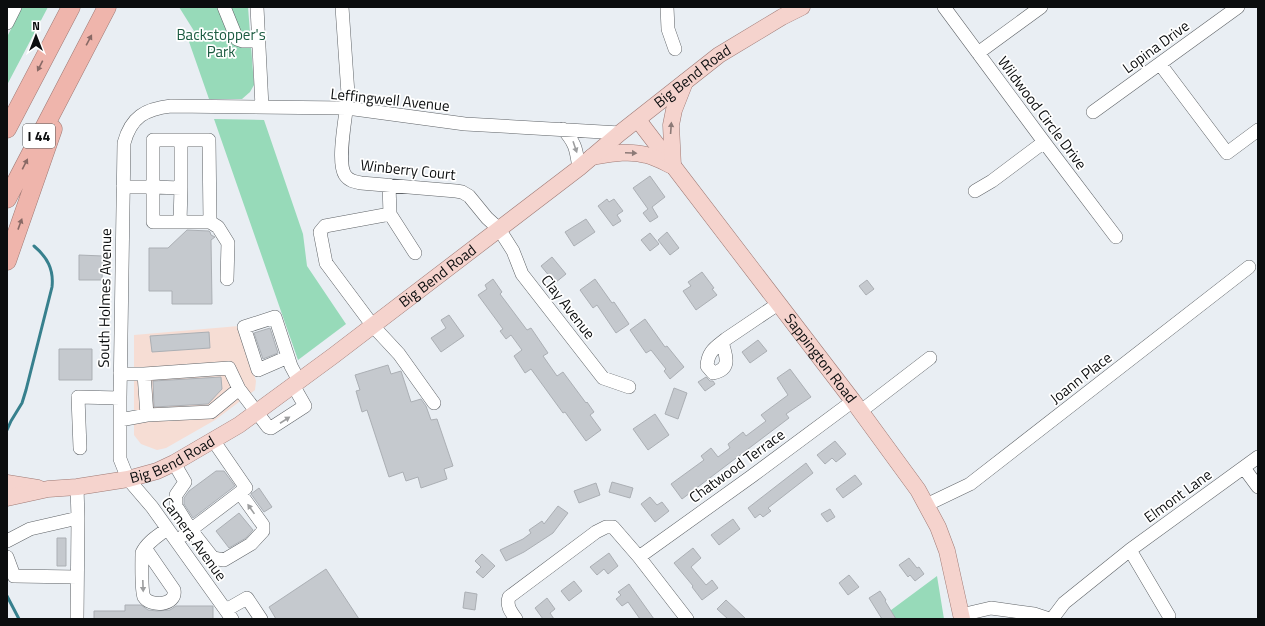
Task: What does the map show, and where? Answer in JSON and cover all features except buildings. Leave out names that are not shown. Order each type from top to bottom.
[{"type":"highway","name":"I 44","points":[[7,129],[71,7]]},
{"type":"highway","name":"I 44","points":[[7,199],[107,7]]},
{"type":"highway","points":[[7,261],[72,73]]},
{"type":"main road","name":"Big Bend Road","points":[[7,498],[48,489],[77,487],[128,479],[157,471],[174,463],[238,425],[373,326],[579,168],[620,133],[719,55],[782,16],[802,7]]},
{"type":"main road","points":[[592,157],[620,153],[637,153],[654,157],[673,166],[671,125],[674,110],[685,81]]},
{"type":"main road","name":"Sappington Road","points":[[638,120],[857,406],[918,490],[938,527],[946,551],[962,617]]},
{"type":"main road","name":"Big Bend Road","points":[[7,483],[48,489]]},
{"type":"street","points":[[7,23],[15,7]]},
{"type":"street","points":[[224,7],[237,39],[243,41],[259,41]]},
{"type":"street","points":[[257,7],[262,107]]},
{"type":"street","name":"Winberry Court","points":[[342,7],[348,94],[344,124],[342,170],[348,179],[354,182],[389,186],[462,192],[469,196],[487,218],[499,229]]},
{"type":"street","points":[[667,7],[668,29],[675,49]]},
{"type":"street","name":"Wildwood Circle Drive","points":[[944,7],[1116,236]]},
{"type":"street","points":[[978,53],[1041,7]]},
{"type":"street","name":"Lopina Drive","points":[[1093,112],[1238,7]]},
{"type":"street","points":[[1160,64],[1227,153],[1258,130]]},
{"type":"street","name":"Leffingwell Avenue","points":[[135,119],[158,107],[171,106],[347,108],[465,124],[620,133]]},
{"type":"street","name":"South Holmes Avenue","points":[[128,479],[120,459],[123,187],[124,143],[126,134],[135,119]]},
{"type":"street","points":[[563,129],[572,140],[576,149],[579,168]]},
{"type":"street","points":[[210,222],[209,140],[153,140],[153,222],[210,222],[218,227],[228,243],[227,279]]},
{"type":"street","points":[[180,222],[181,140]]},
{"type":"street","points":[[975,191],[992,181],[1044,142]]},
{"type":"street","points":[[389,186],[390,214],[415,253]]},
{"type":"street","points":[[123,187],[181,188]]},
{"type":"street","points":[[390,214],[325,226],[320,232],[326,263],[373,326],[399,354],[434,403]]},
{"type":"street","name":"Clay Avenue","points":[[499,229],[513,251],[522,274],[603,378],[629,387]]},
{"type":"street","name":"Joann Place","points":[[926,505],[970,484],[1249,267]]},
{"type":"street","points":[[722,342],[778,304]]},
{"type":"street","points":[[120,374],[144,374],[229,368],[239,389],[256,413],[268,427],[271,428],[304,407],[305,404],[296,383],[288,357]]},
{"type":"street","name":"Chatwood Terrace","points":[[640,557],[752,476],[930,358]]},
{"type":"street","points":[[144,374],[147,415]]},
{"type":"street","points":[[120,420],[147,415],[211,412],[239,389]]},
{"type":"street","points":[[80,448],[78,397],[120,398]]},
{"type":"street","points":[[176,541],[246,488],[213,440]]},
{"type":"street","name":"Elmont Lane","points":[[962,617],[991,608],[1034,614],[1050,619],[1064,603],[1130,550],[1258,457]]},
{"type":"street","points":[[174,463],[185,482],[176,495],[176,506],[191,530],[213,558],[224,560],[252,544],[263,531],[263,525],[240,492]]},
{"type":"street","points":[[1244,468],[1258,487]]},
{"type":"street","name":"Camera Avenue","points":[[128,479],[176,541],[229,615]]},
{"type":"street","points":[[77,487],[77,619]]},
{"type":"street","points":[[7,541],[30,529],[78,518]]},
{"type":"street","points":[[516,619],[509,609],[509,597],[584,541],[606,527],[613,527],[640,557],[687,619]]},
{"type":"street","points":[[145,548],[167,529]]},
{"type":"street","points":[[1130,550],[1169,616]]},
{"type":"street","points":[[7,557],[14,576],[77,577]]},
{"type":"street","points":[[229,615],[247,598],[261,619]]},
{"type":"shaded area","points":[[239,326],[256,381],[255,390],[215,420],[166,448],[157,450],[141,444],[134,435],[134,335]]},
{"type":"green space","points":[[22,7],[48,7],[7,85],[7,37]]},
{"type":"green space","name":"Backstopper's Park","points":[[179,7],[248,7],[254,85],[250,92],[242,99],[209,99],[187,36],[194,31]]},
{"type":"green space","points":[[214,119],[264,120],[303,234],[307,266],[346,324],[298,360]]},
{"type":"green space","points":[[937,576],[944,619],[879,619]]},
{"type":"waterway","points":[[7,430],[22,403],[52,287],[52,275],[49,264],[34,246]]},
{"type":"waterway","points":[[7,596],[19,619]]}]
